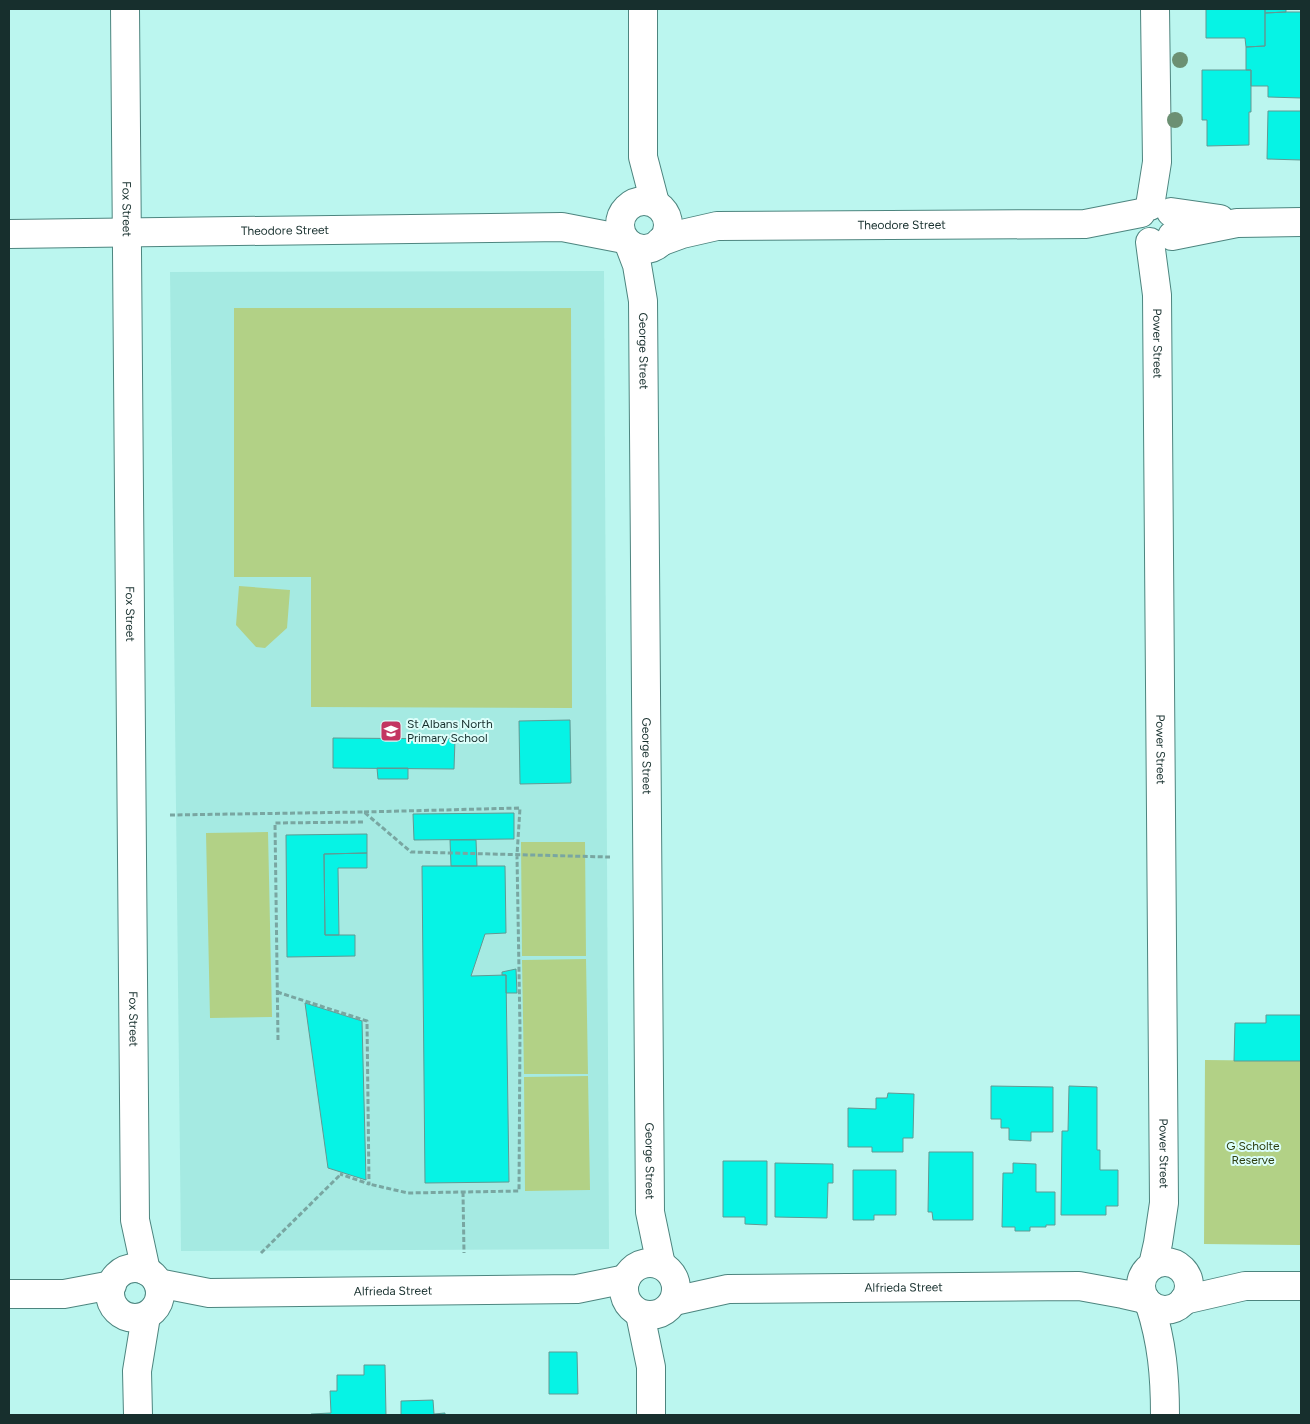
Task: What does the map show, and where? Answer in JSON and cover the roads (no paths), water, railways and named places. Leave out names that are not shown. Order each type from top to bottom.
[{"type":"street","name":"Fox Street","points":[[125,9],[135,1294],[138,1415]]},
{"type":"street","points":[[642,243],[664,237],[668,224],[643,208],[643,9]]},
{"type":"street","name":"Power Street","points":[[1156,9],[1164,1203],[1170,1244],[1165,1268]]},
{"type":"street","name":"Theodore Street","points":[[9,234],[562,227],[643,208],[717,226]]},
{"type":"street","name":"George Street","points":[[643,208],[620,225],[642,243],[637,266],[643,301],[651,1415]]},
{"type":"street","name":"Theodore Street","points":[[562,227],[642,243],[717,226],[1301,222]]},
{"type":"street","points":[[1165,1268],[1189,1285],[1181,1303],[1165,1374]]},
{"type":"street","points":[[1165,1415],[1165,1374],[1157,1328],[1141,1284],[1143,1277],[1165,1268],[1245,1286],[1301,1286]]},
{"type":"street","name":"Alfrieda Street","points":[[9,1294],[1079,1286],[1165,1268]]},
{"type":"street","name":"Alfrieda Street","points":[[1079,1286],[1123,1294],[1147,1302]]},
{"type":"street","points":[[1147,1302],[1165,1310],[1181,1303],[1245,1286]]},
{"type":"place","name":"St Albans North Primary School","points":[[391,731]]},
{"type":"park label","name":"G Scholte Reserve","points":[[1253,1153]]}]
